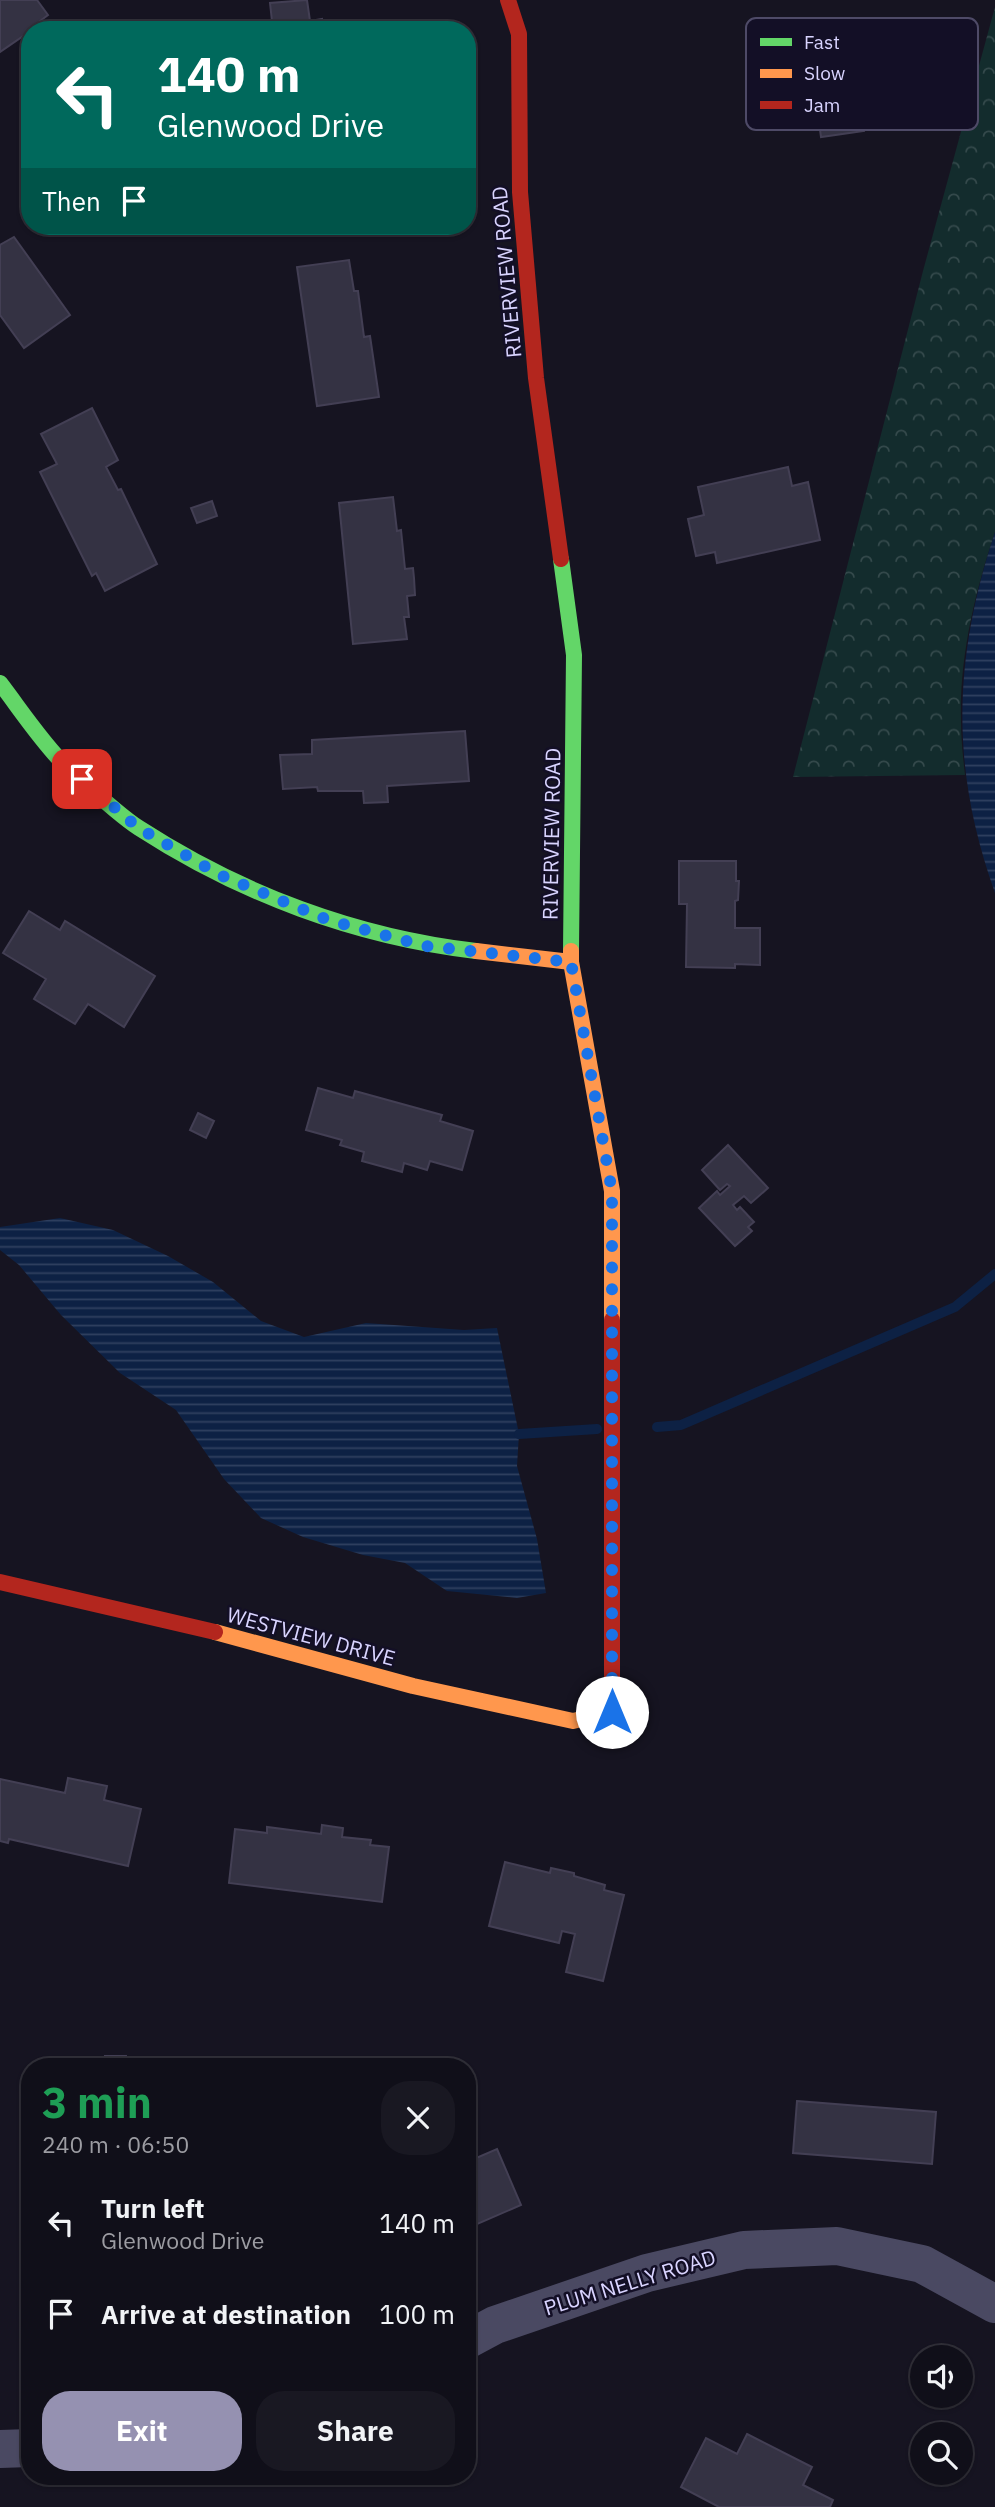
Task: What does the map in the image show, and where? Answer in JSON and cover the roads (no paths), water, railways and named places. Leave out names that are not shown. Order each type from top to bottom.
[{"type":"street","name":"RIVERVIEW ROAD","points":[[508,0],[519,34],[520,192],[536,378],[574,655],[571,962],[612,1192],[612,1712]]},
{"type":"street","points":[[0,683],[64,764],[137,827],[220,875],[328,920],[425,946],[571,962]]},
{"type":"street","name":"WESTVIEW DRIVE","points":[[0,1581],[171,1620],[413,1686],[573,1721],[612,1712]]},
{"type":"street","name":"PLUM NELLY ROAD","points":[[476,2335],[495,2325],[647,2273],[744,2250],[837,2246],[909,2261],[922,2264],[995,2304]]},
{"type":"street","points":[[0,2449],[21,2448]]},
{"type":"water","points":[[995,532],[995,893],[980,847],[970,801],[962,713],[971,624]]},
{"type":"water","points":[[60,1218],[113,1230],[168,1256],[213,1282],[261,1321],[304,1337],[366,1323],[464,1330],[497,1328],[519,1434],[517,1466],[537,1539],[546,1593],[517,1598],[447,1591],[405,1563],[363,1555],[303,1537],[261,1518],[224,1479],[176,1410],[120,1373],[61,1315],[19,1265],[0,1250],[0,1227]]},
{"type":"waterway","points":[[657,1427],[681,1425],[955,1307],[995,1274]]},
{"type":"waterway","points":[[519,1434],[597,1429]]}]
